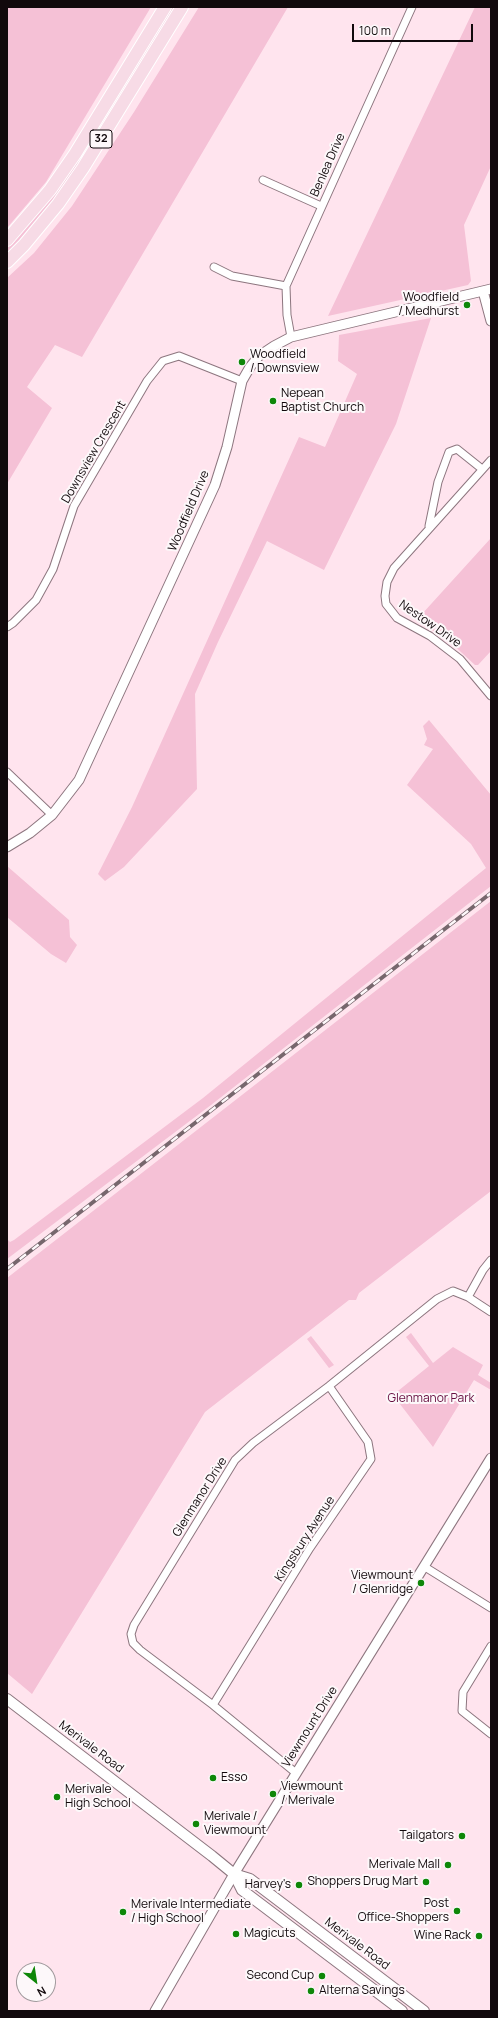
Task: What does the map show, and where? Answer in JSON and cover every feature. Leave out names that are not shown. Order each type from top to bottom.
[{"type":"main road","name":"32","points":[[7,240],[50,190],[75,154],[165,7]]},
{"type":"main road","name":"32","points":[[7,262],[24,245],[58,204],[83,168],[182,7]]},
{"type":"main road","name":"Merivale Road","points":[[7,1699],[234,1874],[250,1879],[424,2011]]},
{"type":"main road","name":"Merivale Road","points":[[234,1874],[242,1890],[402,2011]]},
{"type":"street","name":"Benlea Drive","points":[[291,337],[287,315],[286,286],[412,7]]},
{"type":"street","points":[[263,180],[321,206]]},
{"type":"street","points":[[214,267],[232,276],[286,286]]},
{"type":"street","points":[[487,290],[491,321]]},
{"type":"street","name":"Woodfield Drive","points":[[7,847],[30,833],[52,815],[79,780],[215,486],[227,447],[242,381],[250,367],[259,356],[291,337],[487,290]]},
{"type":"street","name":"Downsview Crescent","points":[[7,627],[36,600],[53,569],[74,506],[147,381],[163,361],[179,356],[242,381]]},
{"type":"street","name":"Nestow Drive","points":[[429,527],[438,482],[449,452],[457,449],[482,469]]},
{"type":"street","name":"Nestow Drive","points":[[491,460],[429,527],[394,568],[387,582],[385,596],[386,604],[397,618],[430,636],[460,658],[491,696]]},
{"type":"street","points":[[7,772],[52,815]]},
{"type":"street","points":[[468,1297],[483,1270],[491,1260]]},
{"type":"street","name":"Glenmanor Drive","points":[[296,1773],[213,1706],[140,1650],[133,1643],[131,1634],[133,1629],[235,1460],[253,1443],[329,1386],[437,1299],[453,1291],[468,1297],[491,1312]]},
{"type":"street","name":"Kingsbury Avenue","points":[[213,1706],[310,1548],[371,1459],[368,1442],[329,1386]]},
{"type":"street","name":"Viewmount Drive","points":[[155,2011],[234,1874],[491,1458]]},
{"type":"street","points":[[425,1567],[491,1608]]},
{"type":"street","points":[[491,1646],[462,1692],[462,1711],[491,1734]]},
{"type":"green space","points":[[7,7],[151,7],[46,182],[7,228]]},
{"type":"green space","points":[[171,7],[177,7],[73,174],[29,232],[7,255],[7,247],[15,239]]},
{"type":"green space","points":[[199,7],[288,7],[82,357],[55,345],[27,387],[52,408],[7,484],[7,278],[34,253],[72,206],[134,112]]},
{"type":"green space","points":[[475,7],[491,7],[491,166],[464,225],[471,281],[468,285],[328,316]]},
{"type":"green space","points":[[431,318],[396,424],[324,570],[267,541],[218,642],[195,694],[197,789],[124,867],[105,881],[98,874],[132,807],[299,437],[325,447],[357,374],[338,361],[339,335]]},
{"type":"green space","points":[[491,538],[491,651],[478,665],[475,665],[449,641],[421,623],[422,614]]},
{"type":"green space","points":[[429,720],[491,795],[491,886],[211,1105],[7,1259],[7,1239],[10,1242],[14,1240],[203,1098],[486,868],[471,844],[407,785],[433,749],[424,745],[427,739],[423,726]]},
{"type":"green space","points":[[7,866],[69,920],[70,937],[77,945],[66,963],[51,954],[7,917]]},
{"type":"green space","points":[[491,901],[491,1191],[359,1293],[356,1300],[349,1300],[205,1412],[32,1694],[7,1673],[7,1278]]},
{"type":"green space","name":"Glenmanor Park","points":[[411,1333],[433,1363],[453,1347],[483,1365],[478,1375],[491,1383],[491,1390],[474,1380],[433,1447],[393,1395],[429,1366],[406,1337]]},
{"type":"green space","points":[[311,1336],[334,1365],[329,1368],[307,1339]]},
{"type":"railway","points":[[7,1269],[491,893]]},
{"type":"place","name":"Woodfield / Medhurst","points":[[467,305]]},
{"type":"place","name":"Woodfield / Downsview","points":[[242,362]]},
{"type":"place","name":"Nepean Baptist Church","points":[[273,401]]},
{"type":"place","name":"Viewmount / Glenridge","points":[[421,1583]]},
{"type":"place","name":"Esso","points":[[213,1778]]},
{"type":"place","name":"Viewmount / Merivale","points":[[273,1794]]},
{"type":"place","name":"Merivale High School","points":[[57,1797]]},
{"type":"place","name":"Merivale / Viewmount","points":[[196,1824]]},
{"type":"place","name":"Tailgators","points":[[462,1836]]},
{"type":"place","name":"Merivale Mall","points":[[448,1865]]},
{"type":"place","name":"Shoppers Drug Mart","points":[[426,1882]]},
{"type":"place","name":"Harvey's","points":[[299,1885]]},
{"type":"place","name":"Post Office-Shoppers","points":[[457,1911]]},
{"type":"place","name":"Merivale Intermediate / High School","points":[[123,1912]]},
{"type":"place","name":"Magicuts","points":[[236,1934]]},
{"type":"place","name":"Wine Rack","points":[[479,1936]]},
{"type":"place","name":"Second Cup","points":[[322,1976]]},
{"type":"place","name":"Alterna Savings","points":[[311,1991]]}]
